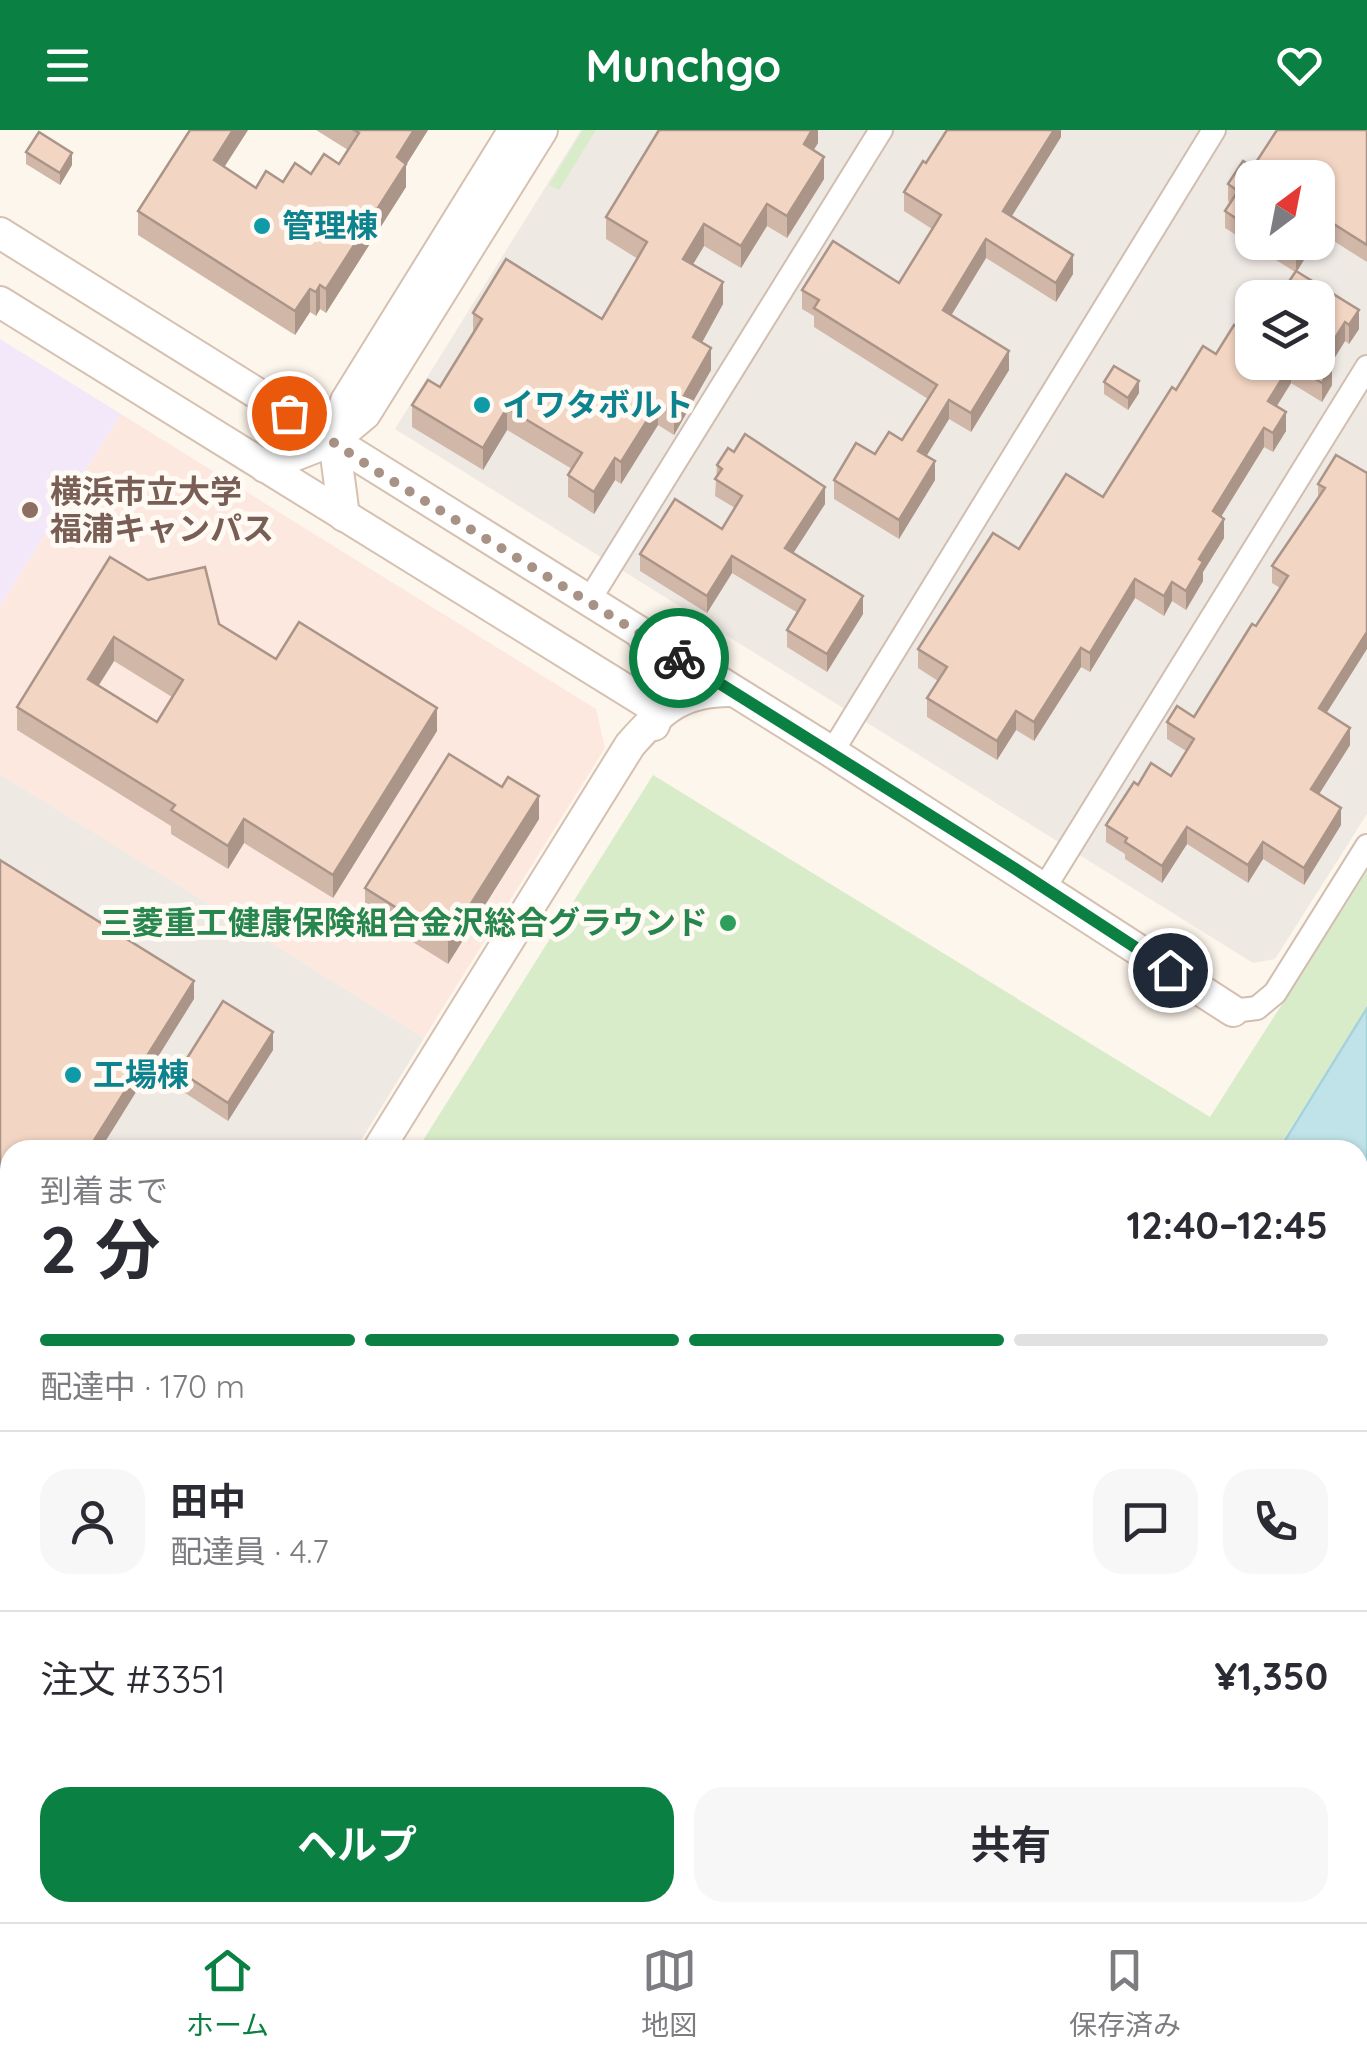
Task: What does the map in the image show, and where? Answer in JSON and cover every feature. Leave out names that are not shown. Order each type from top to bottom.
[{"type":"street","points":[[344,516],[334,440],[346,401],[514,130]]},
{"type":"street","points":[[265,468],[334,440],[365,414],[542,130]]},
{"type":"street","points":[[588,602],[881,130]]},
{"type":"street","points":[[832,752],[1214,130]]},
{"type":"street","points":[[0,233],[832,752],[1232,1011],[1257,1008],[1275,993],[1367,846]]},
{"type":"street","points":[[0,302],[660,711]]},
{"type":"street","points":[[1044,887],[1367,367]]},
{"type":"street","points":[[402,1140],[643,753],[660,711],[659,665],[642,636]]},
{"type":"street","points":[[384,1140],[630,745],[660,711],[707,690],[732,691]]},
{"type":"shaded area","points":[[581,130],[1367,130],[1367,814],[1275,959],[1253,963],[395,429]]},
{"type":"shaded area","name":"横浜市立大学 福浦キャンパス","points":[[0,339],[121,414],[0,606]]},
{"type":"shaded area","points":[[121,414],[596,709],[605,748],[424,1038],[0,774],[0,606]]},
{"type":"shaded area","points":[[0,774],[424,1038],[361,1140],[0,1140]]},
{"type":"green space","points":[[583,130],[596,130],[559,190],[549,185]]},
{"type":"green space","name":"三菱重工健康保険組合金沢総合グラウンド","points":[[653,775],[1210,1117],[1367,871],[1367,1006],[1283,1140],[423,1140]]},
{"type":"water","points":[[1367,1008],[1367,1140],[1285,1140]]},
{"type":"building","name":"管理棟","points":[[190,130],[233,130],[214,160],[256,188],[266,171],[283,182],[295,163],[311,174],[324,154],[339,164],[359,133],[354,130],[414,130],[397,157],[406,164],[326,289],[320,285],[316,292],[310,289],[295,311],[138,211]]},
{"type":"building","points":[[659,130],[812,130],[804,144],[824,157],[787,216],[767,204],[741,246],[704,224],[683,259],[723,282],[693,337],[711,348],[674,413],[658,403],[621,462],[615,458],[594,492],[568,475],[582,453],[507,408],[483,448],[412,405],[428,380],[440,387],[482,319],[473,313],[506,259],[602,319],[647,242],[606,217]]},
{"type":"building","points":[[947,130],[1054,130],[1003,211],[1073,255],[1056,283],[986,239],[943,310],[1009,351],[971,413],[949,400],[918,451],[935,461],[899,520],[834,480],[856,443],[875,454],[889,432],[902,440],[937,385],[814,308],[819,300],[802,290],[833,241],[899,283],[941,215],[904,192]]},
{"type":"building","points":[[1277,130],[1367,130],[1367,245],[1335,225],[1335,160],[1258,160]]},
{"type":"building","points":[[39,132],[72,153],[60,173],[26,152]]},
{"type":"building","points":[[1235,196],[1235,218],[1225,211]]},
{"type":"building","points":[[1296,271],[1311,280],[1290,280]]},
{"type":"building","points":[[1335,295],[1359,310],[1349,325],[1345,322],[1335,338]]},
{"type":"building","points":[[1234,325],[1235,380],[1281,380],[1268,401],[1286,412],[1273,433],[1264,428],[1213,511],[1224,519],[1199,559],[1203,562],[1186,591],[1172,582],[1164,596],[1135,579],[1090,653],[1081,648],[1034,722],[1016,711],[997,741],[927,698],[947,667],[918,649],[993,533],[1019,549],[1066,474],[1103,497],[1172,387],[1176,390],[1203,346],[1216,354]]},
{"type":"building","points":[[1114,366],[1139,381],[1128,398],[1104,382]]},
{"type":"building","points":[[745,434],[825,487],[785,548],[863,596],[827,654],[787,630],[805,600],[732,556],[707,596],[640,554],[675,499],[722,529],[742,496],[715,479],[722,469],[717,465],[728,448],[734,452]]},
{"type":"building","points":[[1336,455],[1367,473],[1367,632],[1319,708],[1350,728],[1311,789],[1341,808],[1304,868],[1263,842],[1248,865],[1187,827],[1162,866],[1106,825],[1151,763],[1171,776],[1194,739],[1167,722],[1177,706],[1194,717],[1252,624],[1256,626],[1288,576],[1272,566],[1325,488],[1318,484]]},
{"type":"building","points":[[110,557],[148,580],[205,567],[219,624],[276,659],[299,622],[437,708],[333,875],[244,819],[228,846],[171,810],[175,805],[17,707]],"holes":[[[114,637],[183,680],[157,722],[88,679]]]},
{"type":"building","points":[[449,754],[502,787],[508,777],[539,796],[448,940],[365,888]]},
{"type":"building","name":"工場棟","points":[[0,860],[194,981],[94,1140],[0,1140]]},
{"type":"building","points":[[223,1001],[273,1032],[228,1103],[179,1071]]},
{"type":"way so far","points":[[289,413],[679,658]]},
{"type":"place","name":"管理棟","points":[[262,226]]},
{"type":"place","name":"イワタボルト","points":[[482,405]]},
{"type":"place","name":"横浜市立大学 福浦キャンパス","points":[[30,510]]},
{"type":"place","name":"三菱重工健康保険組合金沢総合グラウンド","points":[[728,923]]},
{"type":"place","name":"工場棟","points":[[73,1075]]},
{"type":"route","points":[[679,658],[1170,970]]}]
